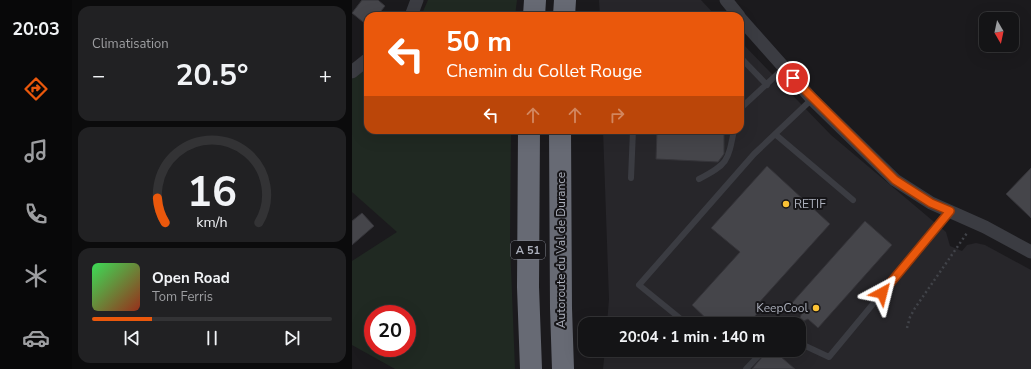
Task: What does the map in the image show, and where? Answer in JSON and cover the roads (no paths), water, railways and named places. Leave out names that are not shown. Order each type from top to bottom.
[{"type":"highway","points":[[534,12],[535,0]]},
{"type":"highway","points":[[564,12],[565,0]]},
{"type":"highway","name":"A 51","points":[[529,134],[528,287],[531,369]]},
{"type":"highway","name":"Autoroute du Val de Durance","points":[[560,134],[561,308],[563,369]]},
{"type":"street","points":[[412,12],[417,0]]},
{"type":"street","points":[[726,0],[735,12]]},
{"type":"street","points":[[744,23],[812,99],[895,180],[931,203],[974,222],[1031,252]]},
{"type":"street","points":[[352,72],[364,62]]},
{"type":"lane","points":[[744,61],[766,85]]},
{"type":"lane","points":[[744,107],[784,68]]},
{"type":"lane","points":[[678,317],[639,285],[754,154],[812,99]]},
{"type":"lane","points":[[632,178],[633,134]]},
{"type":"lane","points":[[699,179],[718,169],[725,162],[729,153],[733,134]]},
{"type":"lane","points":[[774,134],[853,200]]},
{"type":"lane","points":[[806,346],[829,357],[950,211]]},
{"type":"lane","points":[[746,369],[757,357]]},
{"type":"place","name":"RETIF","points":[[786,204]]},
{"type":"place","name":"KeepCool","points":[[816,308]]}]
